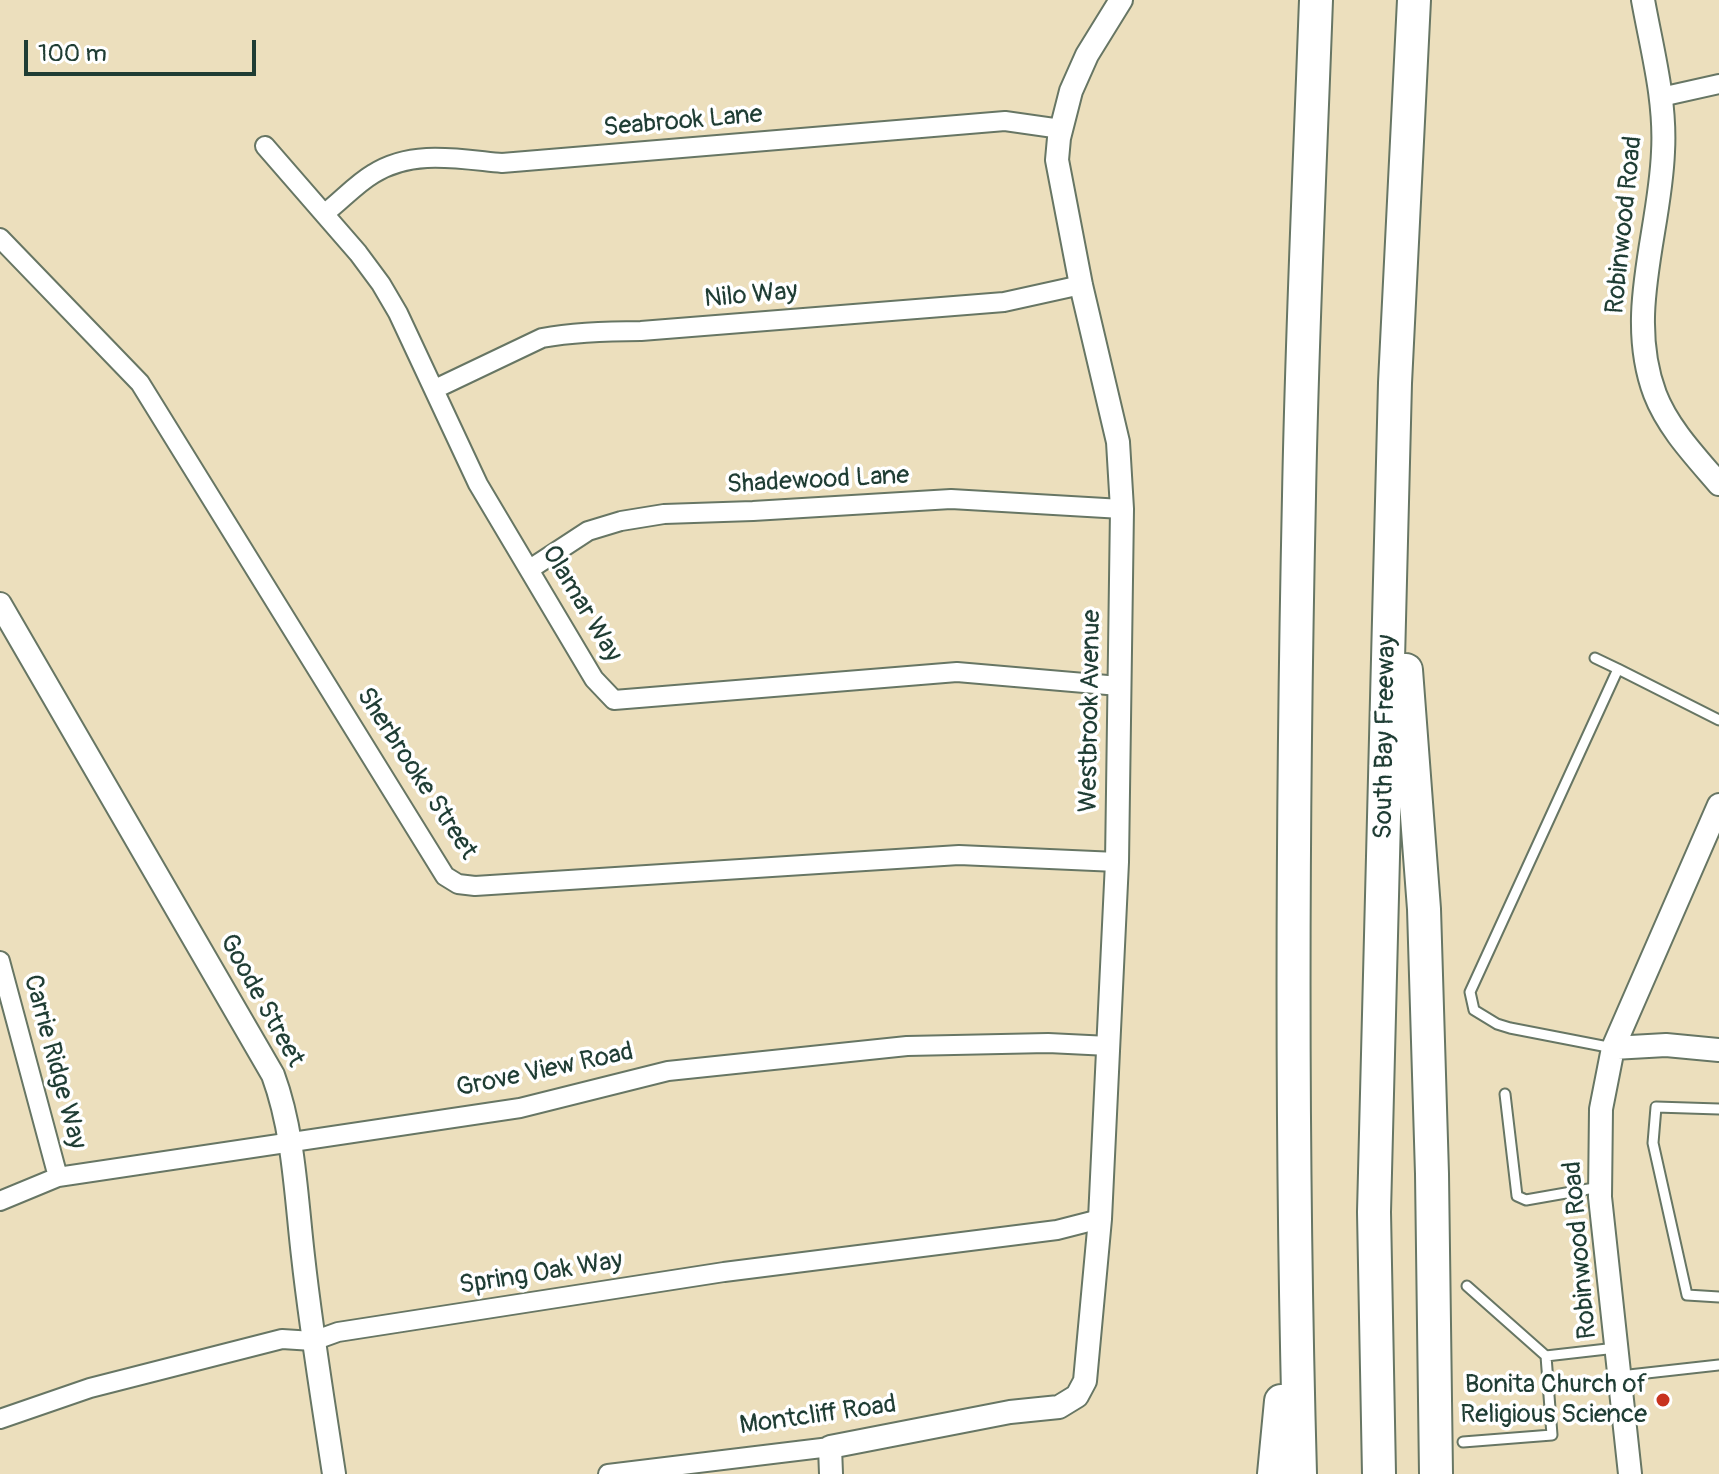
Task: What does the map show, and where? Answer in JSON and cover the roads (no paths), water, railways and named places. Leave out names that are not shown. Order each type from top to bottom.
[{"type":"highway","points":[[1300,1474],[1294,1254],[1295,686],[1316,0]]},
{"type":"highway","name":"South Bay Freeway","points":[[1379,1474],[1374,1212],[1393,493],[1414,0]]},
{"type":"highway","points":[[1393,493],[1424,909],[1436,1474]]},
{"type":"highway","points":[[1274,1474],[1294,1254]]},
{"type":"street","name":"Robinwood Road","points":[[1643,0],[1661,97],[1662,178],[1642,318],[1647,366],[1656,396],[1676,431],[1719,484]]},
{"type":"street","name":"Westbrook Avenue","points":[[1035,1408],[1059,1407],[1077,1396],[1085,1381],[1100,1219],[1117,862],[1122,509],[1118,442],[1081,285],[1057,160],[1061,129],[1077,77],[1118,1]]},
{"type":"street","points":[[1661,97],[1719,84]]},
{"type":"street","name":"Seabrook Lane","points":[[325,213],[373,174],[398,162],[434,157],[502,163],[1005,121],[1061,129]]},
{"type":"street","name":"Olamar Way","points":[[265,146],[325,213],[381,284],[435,389],[478,484],[594,679],[614,700],[957,672],[1119,686]]},
{"type":"street","name":"Sherbrooke Street","points":[[0,238],[140,383],[445,876],[458,884],[475,886],[959,855],[1117,862]]},
{"type":"street","name":"Nilo Way","points":[[435,389],[542,338],[581,331],[641,331],[1004,302],[1081,285]]},
{"type":"street","name":"Shadewood Lane","points":[[530,569],[588,531],[648,516],[951,499],[1122,509]]},
{"type":"street","name":"Goode Street","points":[[0,604],[273,1075],[290,1144],[313,1341],[334,1474]]},
{"type":"street","name":"Robinwood Road","points":[[1630,1474],[1600,1187],[1601,1109],[1613,1048],[1719,805]]},
{"type":"street","name":"Carrie Ridge Way","points":[[0,961],[58,1177]]},
{"type":"street","name":"Grove View Road","points":[[0,1201],[58,1177],[520,1108],[668,1071],[907,1046],[1048,1043],[1109,1046]]},
{"type":"street","points":[[1613,1048],[1666,1045],[1719,1050]]},
{"type":"street","name":"Spring Oak Way","points":[[0,1419],[90,1388],[282,1339],[313,1341],[338,1332],[704,1275],[1057,1230],[1100,1219]]},
{"type":"street","name":"Montcliff Road","points":[[608,1474],[830,1447],[1035,1408]]},
{"type":"street","points":[[830,1447],[831,1474]]},
{"type":"lane","points":[[1595,658],[1719,720]]},
{"type":"lane","points":[[1613,1048],[1497,1024],[1474,1010],[1470,992],[1618,669]]},
{"type":"lane","points":[[1505,1094],[1517,1196],[1526,1200],[1600,1187]]},
{"type":"lane","points":[[1719,1109],[1656,1107],[1653,1143],[1687,1295],[1719,1297]]},
{"type":"lane","points":[[1463,1442],[1552,1435],[1546,1356],[1467,1286]]},
{"type":"lane","points":[[1546,1356],[1616,1348]]},
{"type":"lane","points":[[1620,1376],[1719,1365]]},
{"type":"place","name":"Bonita Church of Religious Science","points":[[1663,1400]]}]
